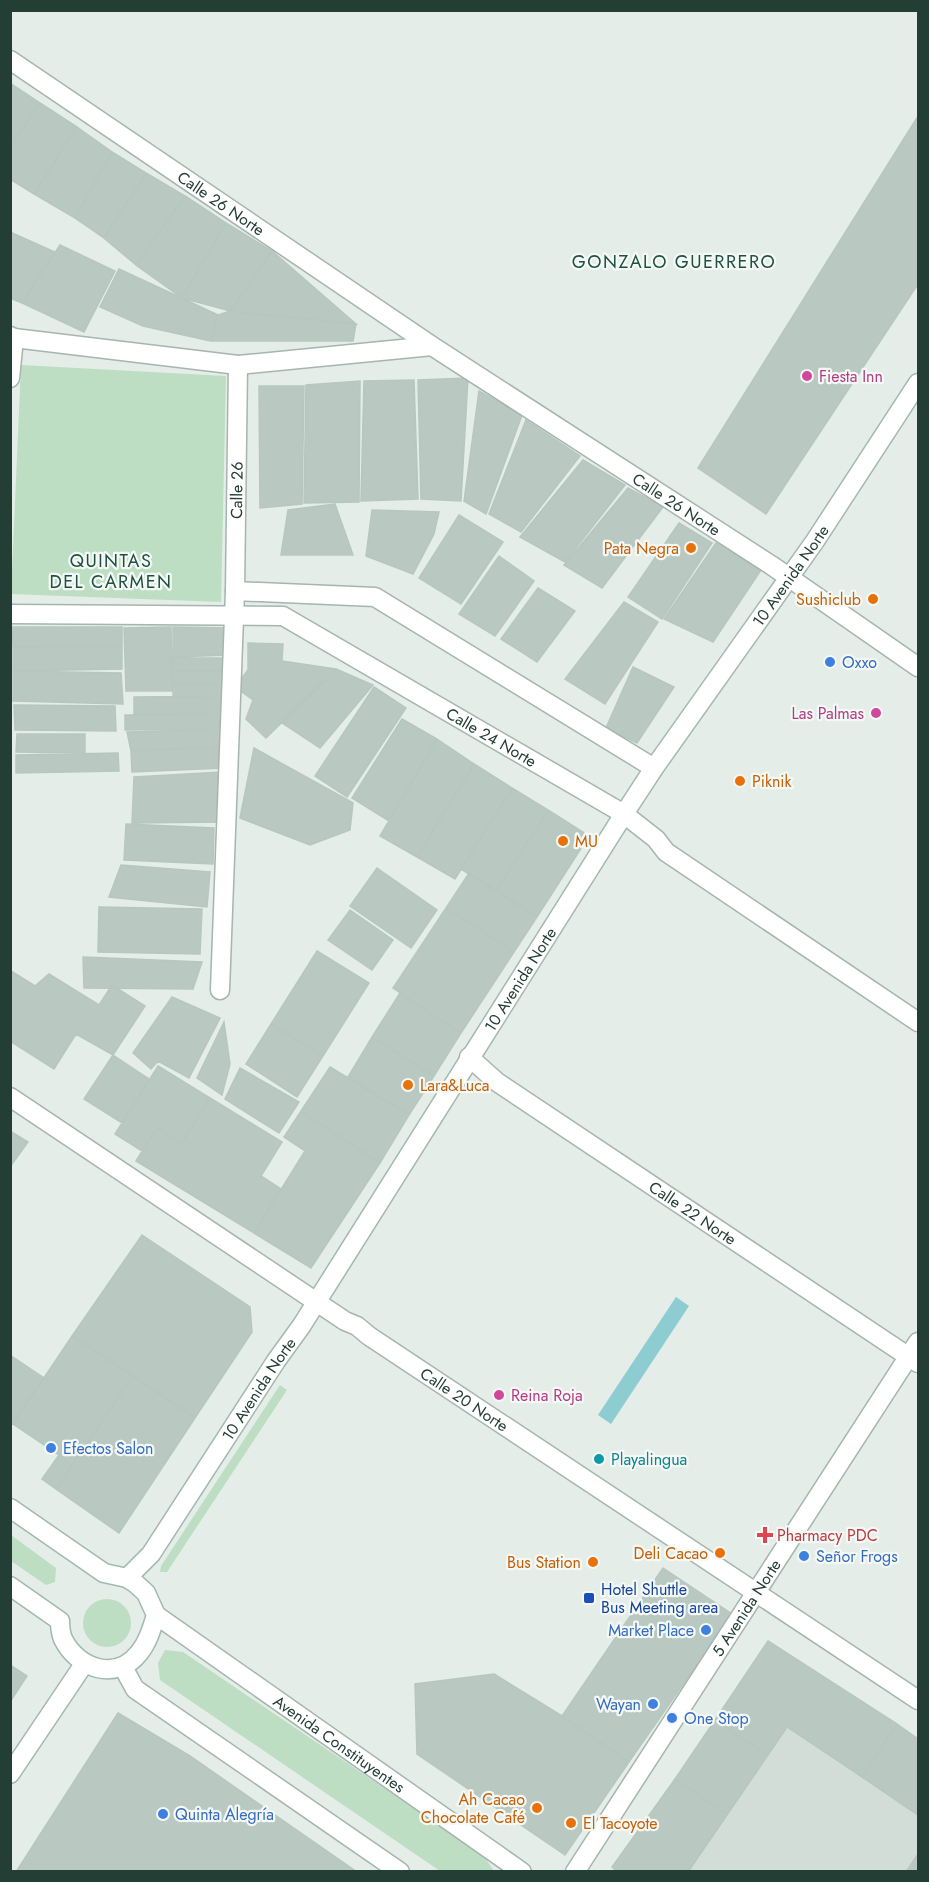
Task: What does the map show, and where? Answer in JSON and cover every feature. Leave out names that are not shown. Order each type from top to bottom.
[{"type":"street","name":"Calle 26 Norte","points":[[10,60],[432,346],[789,578],[918,667]]},
{"type":"street","points":[[10,378],[12,337],[238,365],[432,346]]},
{"type":"street","name":"Calle 26","points":[[220,990],[235,591],[238,365]]},
{"type":"street","name":"10 Avenida Norte","points":[[127,1578],[151,1554],[316,1302],[654,768],[815,541],[918,383]]},
{"type":"street","points":[[235,591],[375,597],[654,768]]},
{"type":"street","name":"Calle 24 Norte","points":[[10,614],[283,616],[624,814],[656,839],[666,852],[918,1022]]},
{"type":"street","name":"Calle 22 Norte","points":[[469,1057],[497,1082],[915,1354]]},
{"type":"street","name":"Calle 20 Norte","points":[[10,1097],[918,1700]]},
{"type":"street","name":"5 Avenida Norte","points":[[575,1872],[756,1592],[915,1354]]},
{"type":"street","name":"Avenida Constituyentes","points":[[10,1508],[104,1573],[127,1578],[146,1593],[156,1615],[522,1872]]},
{"type":"street","points":[[10,1586],[60,1621],[62,1636],[72,1653],[84,1664],[104,1671],[123,1667],[138,1654],[150,1635],[156,1615]]},
{"type":"street","points":[[10,1774],[84,1664]]},
{"type":"street","points":[[123,1667],[135,1689],[400,1872]]},
{"type":"shaded area","points":[[787,1727],[918,1815],[918,1854],[906,1871],[688,1872]]},
{"type":"green space","points":[[21,365],[226,376],[221,602],[11,594]]},
{"type":"green space","points":[[280,1385],[287,1390],[167,1572],[160,1572],[161,1566]]},
{"type":"green space","points":[[11,1535],[56,1568],[55,1582],[46,1585],[11,1561]]},
{"type":"green space","points":[[107,1599],[124,1606],[131,1623],[124,1640],[107,1647],[90,1640],[83,1623],[90,1606]]},
{"type":"green space","points":[[165,1650],[183,1652],[483,1855],[494,1871],[440,1871],[160,1680],[158,1663]]},
{"type":"water","points":[[676,1297],[689,1306],[611,1424],[598,1415]]},
{"type":"building","points":[[10,83],[40,103],[10,148]]},
{"type":"building","points":[[40,103],[77,127],[34,194],[10,179],[10,148]]},
{"type":"building","name":"Fiesta Inn","points":[[918,116],[918,284],[766,514],[698,468]]},
{"type":"building","points":[[77,127],[112,152],[75,218],[34,194]]},
{"type":"building","points":[[112,152],[146,173],[104,238],[75,218]]},
{"type":"building","points":[[146,173],[185,196],[136,265],[104,238]]},
{"type":"building","points":[[185,196],[226,223],[182,298],[136,265]]},
{"type":"building","points":[[226,223],[272,251],[230,311],[182,298]]},
{"type":"building","points":[[10,232],[55,252],[22,303],[10,298]]},
{"type":"building","points":[[60,245],[115,271],[84,332],[22,303]]},
{"type":"building","points":[[272,251],[356,324],[230,311]]},
{"type":"building","points":[[119,269],[218,315],[211,341],[143,326],[100,307]]},
{"type":"building","points":[[230,311],[356,324],[353,341],[211,341],[218,315]]},
{"type":"building","points":[[468,378],[461,501],[421,499],[418,380]]},
{"type":"building","points":[[414,380],[418,499],[361,501],[364,381]]},
{"type":"building","points":[[360,381],[359,502],[304,503],[306,385]]},
{"type":"building","points":[[259,386],[304,386],[302,504],[260,508]]},
{"type":"building","points":[[479,391],[522,415],[486,514],[464,501]]},
{"type":"building","points":[[526,420],[580,456],[521,532],[489,514]]},
{"type":"building","points":[[583,460],[625,485],[565,562],[520,537]]},
{"type":"building","points":[[628,488],[663,507],[602,588],[564,565]]},
{"type":"building","points":[[335,504],[353,555],[281,555],[288,510]]},
{"type":"building","points":[[372,510],[439,512],[434,534],[413,574],[366,556]]},
{"type":"building","points":[[459,515],[503,542],[461,604],[419,578]]},
{"type":"building","points":[[679,523],[712,543],[662,619],[628,597]]},
{"type":"building","points":[[716,543],[761,570],[713,642],[664,619]]},
{"type":"building","points":[[499,556],[534,581],[495,636],[459,614]]},
{"type":"building","points":[[538,588],[575,611],[537,662],[501,639]]},
{"type":"building","points":[[624,602],[658,622],[605,704],[565,679]]},
{"type":"building","points":[[12,627],[122,627],[122,646],[13,647]]},
{"type":"building","points":[[171,627],[172,691],[126,691],[124,628]]},
{"type":"building","points":[[173,627],[228,628],[229,655],[173,657]]},
{"type":"building","points":[[248,643],[283,644],[282,661],[336,669],[266,738],[246,719],[253,700],[235,687],[248,670]]},
{"type":"building","points":[[122,646],[122,669],[13,671],[13,647]]},
{"type":"building","points":[[173,658],[227,658],[227,671],[173,671]]},
{"type":"building","points":[[633,667],[674,687],[637,743],[606,728]]},
{"type":"building","points":[[336,669],[373,685],[320,748],[282,723]]},
{"type":"building","points":[[13,671],[121,673],[123,704],[13,701]]},
{"type":"building","points":[[173,671],[226,672],[226,685],[173,684]]},
{"type":"building","points":[[173,685],[226,685],[226,696],[173,696]]},
{"type":"building","points":[[374,687],[406,708],[347,797],[315,776]]},
{"type":"building","points":[[226,696],[226,713],[134,714],[134,697]]},
{"type":"building","points":[[14,705],[115,706],[116,731],[15,730]]},
{"type":"building","points":[[225,714],[225,729],[125,730],[125,715]]},
{"type":"building","points":[[402,719],[437,739],[389,821],[352,798]]},
{"type":"building","points":[[224,730],[225,747],[131,751],[127,732]]},
{"type":"building","points":[[17,734],[85,734],[85,753],[16,752]]},
{"type":"building","points":[[437,739],[474,764],[417,857],[380,836]]},
{"type":"building","points":[[223,747],[224,768],[132,772],[131,751]]},
{"type":"building","points":[[254,748],[353,803],[350,830],[310,845],[240,818]]},
{"type":"building","points":[[118,753],[119,771],[16,773],[16,755]]},
{"type":"building","points":[[474,764],[512,788],[455,879],[417,857]]},
{"type":"building","points":[[222,772],[223,822],[132,823],[134,777]]},
{"type":"building","points":[[512,788],[548,810],[496,891],[461,869]]},
{"type":"building","points":[[548,810],[589,836],[537,917],[496,891]]},
{"type":"building","points":[[126,824],[214,828],[213,864],[124,860]]},
{"type":"building","points":[[121,865],[210,872],[207,907],[109,897]]},
{"type":"building","points":[[377,868],[437,910],[411,948],[350,906]]},
{"type":"building","points":[[469,873],[537,917],[514,952],[446,908]]},
{"type":"building","points":[[99,907],[202,909],[200,954],[98,952]]},
{"type":"building","points":[[446,908],[514,952],[461,1033],[393,988]]},
{"type":"building","points":[[350,910],[393,940],[372,970],[328,940]]},
{"type":"building","points":[[317,951],[369,983],[323,1056],[271,1024]]},
{"type":"building","points":[[83,957],[202,962],[193,989],[84,988]]},
{"type":"building","points":[[11,971],[35,986],[49,974],[99,1005],[112,985],[145,1006],[113,1055],[76,1034],[54,1069],[10,1041]]},
{"type":"building","points":[[400,993],[461,1033],[434,1076],[372,1037]]},
{"type":"building","points":[[172,997],[220,1018],[189,1078],[158,1061],[151,1069],[133,1053]]},
{"type":"building","points":[[224,1022],[230,1064],[222,1095],[197,1078]]},
{"type":"building","points":[[271,1024],[323,1056],[297,1097],[246,1064]]},
{"type":"building","points":[[372,1037],[434,1076],[409,1115],[348,1077]]},
{"type":"building","points":[[113,1055],[149,1079],[122,1123],[84,1099]]},
{"type":"building","points":[[158,1066],[210,1098],[182,1143],[157,1127],[142,1151],[115,1134]]},
{"type":"building","points":[[330,1067],[409,1115],[380,1163],[301,1111]]},
{"type":"building","points":[[240,1068],[299,1102],[279,1133],[225,1099]]},
{"type":"building","points":[[210,1098],[282,1142],[261,1176],[281,1189],[254,1233],[136,1161],[157,1127],[182,1143]]},
{"type":"building","points":[[301,1111],[380,1163],[311,1268],[254,1233],[305,1151],[284,1137]]},
{"type":"building","points":[[10,1131],[28,1142],[10,1167]]},
{"type":"building","points":[[142,1235],[250,1307],[252,1332],[195,1418],[72,1336]]},
{"type":"building","points":[[72,1336],[133,1376],[56,1489],[42,1479],[59,1455],[13,1424]]},
{"type":"building","points":[[10,1355],[44,1378],[10,1427]]},
{"type":"building","points":[[133,1376],[195,1418],[119,1533],[56,1489]]},
{"type":"building","points":[[663,1568],[732,1614],[629,1762],[562,1716]]},
{"type":"building","points":[[768,1641],[897,1724],[862,1777],[787,1727],[768,1755],[715,1720]]},
{"type":"building","points":[[10,1665],[27,1676],[10,1702]]},
{"type":"building","points":[[494,1674],[562,1716],[629,1762],[565,1855],[417,1754],[415,1684]]},
{"type":"building","name":"Quinta Alegría","points":[[118,1713],[190,1756],[357,1872],[16,1872]]},
{"type":"building","points":[[715,1720],[768,1755],[727,1815],[675,1779]]},
{"type":"building","points":[[897,1724],[918,1739],[918,1815],[862,1777]]},
{"type":"building","points":[[675,1779],[727,1815],[688,1872],[618,1872],[612,1867]]},
{"type":"building","points":[[918,1854],[918,1872],[906,1872]]},
{"type":"place","name":"Fiesta Inn","points":[[807,376]]},
{"type":"place","name":"Pata Negra","points":[[691,548]]},
{"type":"place","name":"Sushiclub","points":[[873,599]]},
{"type":"place","name":"Oxxo","points":[[830,662]]},
{"type":"place","name":"Las Palmas","points":[[876,713]]},
{"type":"place","name":"Piknik","points":[[740,781]]},
{"type":"place","name":"MU","points":[[563,841]]},
{"type":"place","name":"Lara&Luca","points":[[408,1085]]},
{"type":"place","name":"Reina Roja","points":[[499,1395]]},
{"type":"place","name":"Efectos Salon","points":[[51,1448]]},
{"type":"place","name":"Playalingua","points":[[599,1459]]},
{"type":"place","name":"Pharmacy PDC","points":[[765,1535]]},
{"type":"place","name":"Deli Cacao","points":[[720,1553]]},
{"type":"place","name":"Señor Frogs","points":[[804,1556]]},
{"type":"place","name":"Bus Station","points":[[593,1562]]},
{"type":"place","name":"Hotel Shuttle Bus Meeting area","points":[[589,1598]]},
{"type":"place","name":"Market Place","points":[[706,1630]]},
{"type":"place","name":"Wayan","points":[[653,1704]]},
{"type":"place","name":"One Stop","points":[[672,1718]]},
{"type":"place","name":"Ah Cacao Chocolate Café","points":[[537,1808]]},
{"type":"place","name":"Quinta Alegría","points":[[163,1814]]},
{"type":"place","name":"El Tacoyote","points":[[571,1823]]},
{"type":"district","name":"GONZALO GUERRERO","points":[[674,262]]},
{"type":"district","name":"QUINTAS DEL CARMEN","points":[[111,571]]}]
